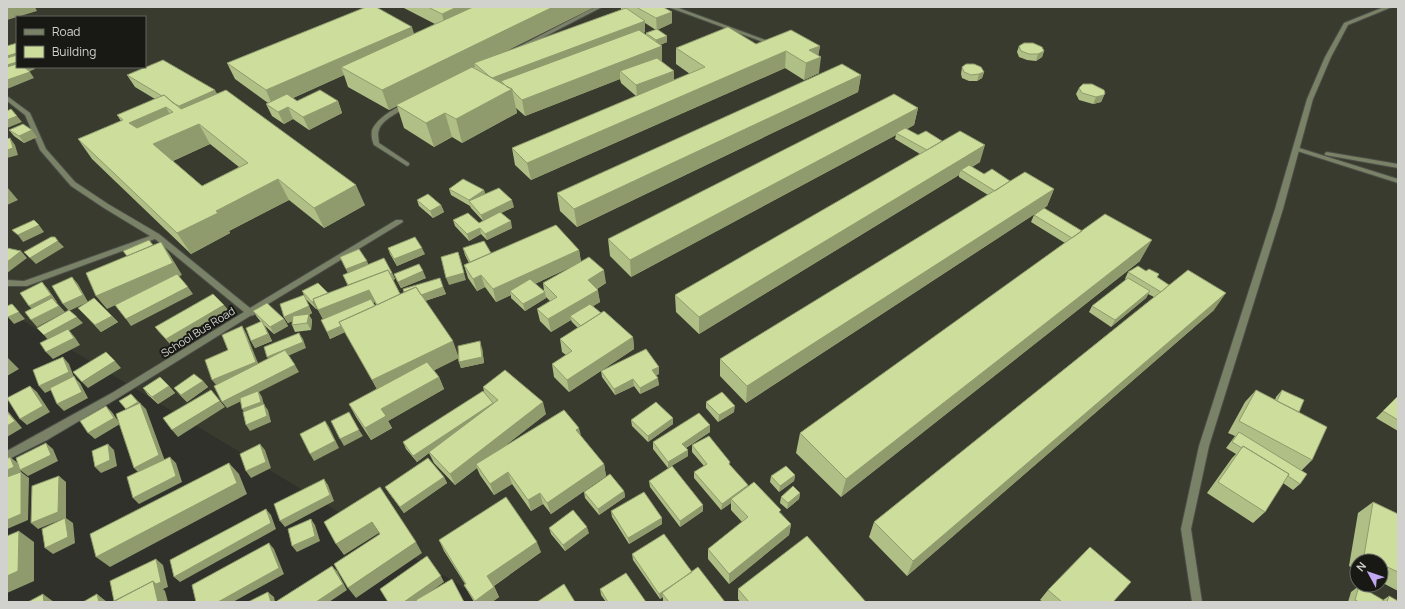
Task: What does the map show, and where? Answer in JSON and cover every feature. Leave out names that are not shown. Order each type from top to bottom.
[{"type":"street","points":[[507,54],[599,7]]},
{"type":"street","points":[[671,7],[765,41]]},
{"type":"street","points":[[1197,602],[1186,529],[1204,446],[1279,209],[1316,85],[1328,56],[1346,24],[1389,7]]},
{"type":"street","points":[[7,98],[28,114],[43,150],[73,184],[156,236],[251,312]]},
{"type":"street","points":[[407,164],[376,144],[375,132],[379,124],[395,112],[416,101]]},
{"type":"street","points":[[1296,149],[1398,166]]},
{"type":"street","points":[[1296,149],[1398,181]]},
{"type":"street","name":"School Bus Road","points":[[7,456],[116,395],[289,287],[399,222]]},
{"type":"street","points":[[7,283],[24,284],[156,236]]},
{"type":"shaded area","points":[[7,7],[1398,7],[1398,602],[487,602],[7,311]]},
{"type":"building","points":[[366,7],[376,7],[412,27],[266,90],[227,63]]},
{"type":"building","points":[[428,7],[457,7],[442,14]]},
{"type":"building","points":[[473,7],[553,7],[382,90],[341,67]]},
{"type":"building","points":[[636,7],[663,7],[672,12],[656,18]]},
{"type":"building","points":[[626,8],[645,21],[492,78],[474,63]]},
{"type":"building","points":[[728,27],[756,44],[791,30],[820,46],[809,50],[821,57],[806,63],[786,51],[527,163],[512,148],[705,67],[676,48]]},
{"type":"building","points":[[657,29],[667,36],[656,40],[646,33]]},
{"type":"building","points":[[639,30],[662,46],[522,100],[512,89],[507,87],[501,81]]},
{"type":"building","points":[[16,43],[16,53],[7,56],[7,46]]},
{"type":"building","points":[[1024,43],[1033,43],[1042,47],[1044,51],[1038,54],[1029,54],[1021,51],[1019,46]]},
{"type":"building","points":[[16,55],[16,62],[7,65],[7,58]]},
{"type":"building","points":[[657,58],[674,71],[636,85],[620,71]]},
{"type":"building","points":[[163,60],[215,90],[179,106],[164,95],[162,96],[127,75]]},
{"type":"building","points":[[16,64],[16,68],[25,68],[30,72],[7,80],[7,67]]},
{"type":"building","points":[[842,64],[861,75],[574,209],[557,193]]},
{"type":"building","points":[[966,64],[974,64],[981,67],[984,72],[971,75],[964,72],[962,67]]},
{"type":"building","points":[[472,67],[512,89],[456,119],[445,113],[426,123],[396,105]]},
{"type":"building","points":[[1083,84],[1092,84],[1104,90],[1105,93],[1104,95],[1096,97],[1082,93],[1079,88]]},
{"type":"building","points":[[226,90],[356,185],[314,208],[278,179],[216,211],[218,213],[177,233],[78,139],[123,120],[117,115],[164,95],[181,109]],"holes":[[[166,107],[173,112],[137,128],[129,123]],[[199,124],[248,163],[202,186],[153,144]]]},
{"type":"building","points":[[320,90],[338,101],[303,117],[288,107],[278,112],[266,104],[287,94],[297,101]]},
{"type":"building","points":[[894,94],[918,108],[630,260],[608,239]]},
{"type":"building","points":[[11,109],[17,116],[7,120],[7,111]]},
{"type":"building","points":[[23,124],[32,130],[19,136],[9,130]]},
{"type":"building","points":[[905,128],[918,135],[926,131],[942,141],[927,150],[896,133]]},
{"type":"building","points":[[960,131],[985,145],[699,317],[675,295]]},
{"type":"building","points":[[10,138],[13,148],[7,150],[7,139]]},
{"type":"building","points":[[969,165],[984,174],[992,169],[1010,181],[995,191],[961,170]]},
{"type":"building","points":[[1025,172],[1054,189],[747,386],[720,359]]},
{"type":"building","points":[[463,179],[484,190],[469,200],[449,189]]},
{"type":"building","points":[[499,188],[512,200],[481,215],[469,201]]},
{"type":"building","points":[[428,194],[441,205],[430,211],[417,200]]},
{"type":"building","points":[[1044,208],[1082,231],[1072,238],[1034,215]]},
{"type":"building","points":[[500,212],[511,221],[485,234],[480,228],[467,234],[453,220],[468,213],[479,223]]},
{"type":"building","points":[[1105,214],[1152,240],[846,479],[800,433]]},
{"type":"building","points":[[34,220],[39,225],[18,235],[12,230]]},
{"type":"building","points":[[556,225],[579,250],[493,289],[481,275],[473,279],[464,265]]},
{"type":"building","points":[[51,237],[55,237],[58,241],[30,258],[24,252]]},
{"type":"building","points":[[415,237],[422,248],[394,259],[388,248]]},
{"type":"building","points":[[149,240],[153,245],[127,256],[123,251]]},
{"type":"building","points":[[484,241],[491,253],[470,262],[463,248]]},
{"type":"building","points":[[161,242],[173,263],[96,296],[86,273]]},
{"type":"building","points":[[7,248],[21,251],[7,262]]},
{"type":"building","points":[[359,249],[367,261],[346,269],[340,257]]},
{"type":"building","points":[[458,252],[464,273],[446,278],[441,257]]},
{"type":"building","points":[[589,257],[604,270],[588,280],[598,290],[548,319],[537,309],[557,297],[543,283]]},
{"type":"building","points":[[384,258],[392,273],[390,274],[388,270],[348,285],[343,275]]},
{"type":"building","points":[[419,264],[423,271],[398,282],[394,274]]},
{"type":"building","points":[[1138,266],[1146,271],[1149,269],[1159,274],[1157,277],[1169,285],[1161,292],[1128,272]]},
{"type":"building","points":[[388,270],[400,294],[377,305],[369,290],[318,310],[313,299]]},
{"type":"building","points":[[1188,270],[1226,293],[913,561],[874,522]]},
{"type":"building","points":[[177,274],[188,287],[126,319],[115,305]]},
{"type":"building","points":[[72,277],[83,295],[63,304],[52,286]]},
{"type":"building","points":[[440,278],[443,287],[421,295],[416,287],[404,292],[403,289]]},
{"type":"building","points":[[1128,278],[1150,291],[1115,320],[1092,306]]},
{"type":"building","points":[[530,279],[545,292],[523,304],[510,291]]},
{"type":"building","points":[[42,282],[51,295],[29,306],[20,293]]},
{"type":"building","points":[[318,283],[328,293],[313,299],[314,301],[312,302],[302,291]]},
{"type":"building","points":[[416,287],[453,341],[372,380],[339,322]]},
{"type":"building","points":[[213,294],[224,305],[166,339],[155,327]]},
{"type":"building","points":[[304,295],[309,306],[284,317],[280,304]]},
{"type":"building","points":[[52,298],[59,306],[31,320],[25,312]]},
{"type":"building","points":[[94,298],[112,316],[95,325],[78,308]]},
{"type":"building","points":[[371,299],[375,306],[339,322],[341,326],[327,332],[321,320]]},
{"type":"building","points":[[267,303],[284,319],[270,327],[253,311]]},
{"type":"building","points":[[12,304],[19,312],[8,317],[7,306]]},
{"type":"building","points":[[590,304],[601,313],[581,326],[570,316]]},
{"type":"building","points":[[69,310],[77,317],[44,335],[37,328]]},
{"type":"building","points":[[604,311],[633,337],[567,380],[552,364],[572,351],[560,339]]},
{"type":"building","points":[[309,314],[307,323],[292,325],[293,316]]},
{"type":"building","points":[[262,321],[268,334],[251,341],[246,328]]},
{"type":"building","points":[[242,326],[256,362],[212,380],[205,360],[228,350],[222,335]]},
{"type":"building","points":[[68,329],[74,338],[46,352],[40,343]]},
{"type":"building","points":[[299,333],[303,342],[267,357],[264,347]]},
{"type":"building","points":[[480,341],[482,357],[459,362],[458,346]]},
{"type":"building","points":[[646,349],[659,367],[652,370],[658,378],[640,388],[633,379],[614,389],[601,371]]},
{"type":"building","points":[[285,350],[295,365],[222,402],[214,386]]},
{"type":"building","points":[[106,352],[115,361],[82,382],[73,372]]},
{"type":"building","points":[[63,357],[69,372],[39,386],[33,370]]},
{"type":"building","points":[[427,362],[439,377],[381,409],[386,416],[365,428],[349,404]]},
{"type":"building","points":[[505,370],[543,402],[450,474],[429,452],[498,400],[483,387]]},
{"type":"building","points":[[194,374],[203,381],[181,395],[174,388]]},
{"type":"building","points":[[74,376],[82,392],[57,404],[50,388]]},
{"type":"building","points":[[160,377],[169,386],[152,397],[143,388]]},
{"type":"building","points":[[30,386],[43,406],[20,419],[7,398]]},
{"type":"building","points":[[211,390],[220,401],[172,430],[163,418]]},
{"type":"building","points":[[1256,390],[1327,427],[1312,460],[1239,421]]},
{"type":"building","points":[[1282,390],[1304,400],[1299,412],[1277,401]]},
{"type":"building","points":[[258,391],[261,402],[242,409],[240,398]]},
{"type":"building","points":[[483,391],[493,403],[413,456],[403,442]]},
{"type":"building","points":[[722,392],[735,406],[719,415],[706,402]]},
{"type":"building","points":[[131,394],[138,402],[126,409],[119,401]]},
{"type":"building","points":[[1398,396],[1398,420],[1383,411]]},
{"type":"building","points":[[656,402],[673,418],[648,436],[631,420]]},
{"type":"building","points":[[140,403],[159,455],[134,468],[116,414]]},
{"type":"building","points":[[264,404],[267,416],[246,425],[243,412]]},
{"type":"building","points":[[106,406],[114,418],[88,433],[80,421]]},
{"type":"building","points":[[564,410],[579,428],[576,430],[604,464],[547,503],[540,493],[528,500],[508,472],[490,484],[476,464]]},
{"type":"building","points":[[7,412],[15,421],[7,426]]},
{"type":"building","points":[[349,412],[359,430],[340,439],[331,421]]},
{"type":"building","points":[[699,413],[710,425],[682,444],[688,450],[668,462],[653,442]]},
{"type":"building","points":[[325,421],[335,441],[310,454],[300,434]]},
{"type":"building","points":[[1239,432],[1307,474],[1300,484],[1288,476],[1289,474],[1243,446],[1242,448],[1232,442]]},
{"type":"building","points":[[709,436],[730,462],[729,464],[748,485],[722,504],[694,472],[707,464],[692,445]]},
{"type":"building","points":[[46,443],[51,455],[20,470],[16,458]]},
{"type":"building","points":[[108,444],[110,460],[95,467],[92,451]]},
{"type":"building","points":[[260,444],[266,462],[246,471],[240,454]]},
{"type":"building","points":[[1243,446],[1289,474],[1265,512],[1218,482]]},
{"type":"building","points":[[10,457],[14,467],[7,470],[7,459]]},
{"type":"building","points":[[170,457],[176,476],[133,498],[127,477]]},
{"type":"building","points":[[428,458],[444,477],[400,507],[385,487]]},
{"type":"building","points":[[229,463],[237,483],[96,557],[90,534]]},
{"type":"building","points":[[672,466],[703,505],[680,521],[649,481]]},
{"type":"building","points":[[786,466],[795,475],[780,486],[771,476]]},
{"type":"building","points":[[21,472],[21,514],[7,520],[7,477]]},
{"type":"building","points":[[610,474],[624,491],[598,509],[584,492]]},
{"type":"building","points":[[59,476],[58,512],[31,523],[32,486]]},
{"type":"building","points":[[324,479],[330,495],[280,521],[274,504]]},
{"type":"building","points":[[754,482],[781,510],[779,512],[791,524],[729,574],[708,549],[748,517],[731,499]]},
{"type":"building","points":[[793,486],[800,493],[788,503],[781,497]]},
{"type":"building","points":[[380,487],[416,542],[348,588],[334,564],[380,534],[372,522],[336,544],[324,522]]},
{"type":"building","points":[[644,492],[662,518],[628,538],[611,511]]},
{"type":"building","points":[[506,497],[537,542],[487,576],[494,587],[475,601],[464,585],[466,584],[439,540]]},
{"type":"building","points":[[1373,502],[1398,514],[1398,572],[1389,568],[1389,553],[1364,553]]},
{"type":"building","points":[[266,509],[271,523],[174,577],[170,560]]},
{"type":"building","points":[[573,510],[587,527],[563,545],[549,528]]},
{"type":"building","points":[[65,518],[68,537],[45,548],[42,529]]},
{"type":"building","points":[[311,519],[315,536],[292,546],[288,529]]},
{"type":"building","points":[[19,531],[18,571],[7,576],[7,536]]},
{"type":"building","points":[[664,534],[692,572],[659,594],[632,554]]},
{"type":"building","points":[[807,536],[866,602],[749,602],[738,589]]},
{"type":"building","points":[[269,543],[279,568],[218,602],[196,602],[192,585]]},
{"type":"building","points":[[1090,547],[1131,582],[1113,602],[1062,602],[1048,590]]},
{"type":"building","points":[[427,556],[441,576],[404,602],[388,602],[380,589]]},
{"type":"building","points":[[156,559],[161,582],[156,584],[153,581],[114,601],[110,581]]},
{"type":"building","points":[[332,566],[343,584],[316,602],[277,602],[277,601]]},
{"type":"building","points":[[698,567],[725,602],[669,602],[662,593]]},
{"type":"building","points":[[626,573],[646,602],[608,602],[600,589]]},
{"type":"building","points":[[452,579],[464,602],[417,602],[416,600]]},
{"type":"building","points":[[153,581],[158,602],[113,602]]},
{"type":"building","points":[[564,584],[575,602],[537,602]]},
{"type":"building","points":[[268,592],[271,602],[248,602]]},
{"type":"building","points":[[1357,593],[1371,593],[1383,600],[1383,602],[1359,602],[1355,600]]},
{"type":"building","points":[[43,594],[44,602],[28,602]]},
{"type":"building","points":[[97,594],[99,602],[83,602]]},
{"type":"building","points":[[1389,596],[1398,601],[1398,602],[1387,602]]}]
